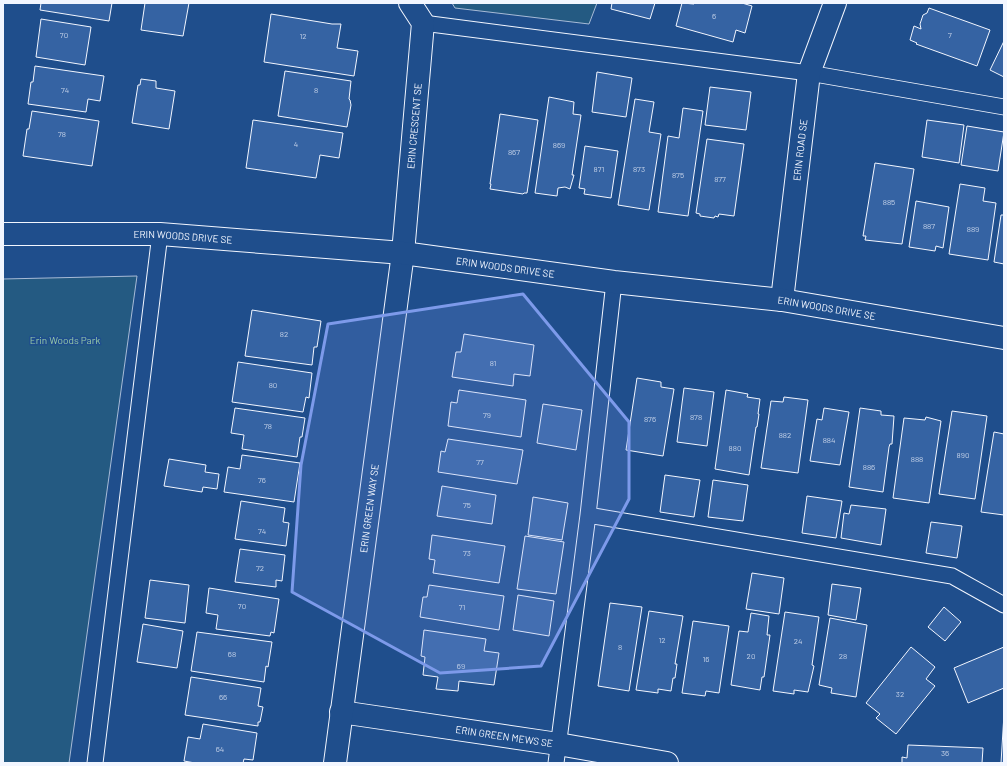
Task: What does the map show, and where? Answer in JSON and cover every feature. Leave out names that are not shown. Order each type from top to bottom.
[{"type":"street","points":[[410,3],[424,23]]},
{"type":"street","name":"ERIN ROAD SE","points":[[782,300],[809,73],[835,3]]},
{"type":"street","name":"ERIN CRESCENT SE","points":[[403,252],[424,23]]},
{"type":"street","name":"ERIN WOODS DRIVE SE","points":[[3,234],[160,234],[403,252],[614,282],[782,300],[1004,338]]},
{"type":"street","name":"ERIN GREEN WAY SE","points":[[334,763],[403,252]]},
{"type":"street","name":"ERIN GREEN MEWS SE","points":[[341,712],[557,754],[667,763]]},
{"type":"lane","points":[[424,23],[809,73],[1004,107]]},
{"type":"lane","points":[[95,763],[160,234]]},
{"type":"lane","points":[[557,754],[588,515],[614,282]]},
{"type":"lane","points":[[588,515],[952,576],[1004,605]]},
{"type":"highlighted area","points":[[523,294],[629,422],[629,499],[541,666],[440,673],[292,592],[301,465],[328,324]]},
{"type":"green space","points":[[452,3],[597,3],[589,24],[455,8]]},
{"type":"green space","name":"Erin Woods Park","points":[[137,276],[69,763],[3,763],[3,279]]},
{"type":"building","points":[[41,3],[112,3],[109,21],[40,10]]},
{"type":"building","points":[[145,3],[189,3],[183,36],[141,30]]},
{"type":"building","points":[[612,3],[655,3],[650,19],[611,9]]},
{"type":"building","points":[[682,3],[742,3],[752,6],[745,33],[736,30],[733,42],[676,26]]},
{"type":"building","points":[[929,8],[990,30],[977,66],[916,44],[917,43],[910,40],[914,26],[921,29],[920,24],[923,15],[927,13]]},
{"type":"building","points":[[271,14],[332,24],[341,24],[337,48],[358,51],[354,76],[264,62]]},
{"type":"building","points":[[41,19],[91,27],[85,65],[36,57]]},
{"type":"building","points":[[1004,41],[1004,77],[990,70]]},
{"type":"building","points":[[35,66],[104,76],[100,101],[88,99],[86,112],[28,104]]},
{"type":"building","points":[[285,71],[351,81],[349,99],[351,105],[347,127],[278,116]]},
{"type":"building","points":[[597,72],[632,78],[626,117],[592,112]]},
{"type":"building","points":[[141,79],[156,81],[156,88],[175,91],[169,129],[132,123],[138,85],[140,85]]},
{"type":"building","points":[[710,87],[751,92],[746,130],[705,125]]},
{"type":"building","points":[[549,97],[574,102],[573,114],[581,115],[572,175],[574,175],[570,189],[565,187],[558,188],[557,196],[535,193]]},
{"type":"building","points":[[635,99],[654,102],[649,132],[661,134],[649,210],[618,205]]},
{"type":"building","points":[[683,108],[703,111],[688,216],[658,212],[668,136],[679,138]]},
{"type":"building","points":[[32,111],[99,121],[92,166],[23,156],[27,129],[29,129]]},
{"type":"building","points":[[500,114],[538,120],[527,193],[523,194],[490,189]]},
{"type":"building","points":[[253,120],[343,133],[339,158],[320,155],[316,178],[246,168]]},
{"type":"building","points":[[927,120],[964,125],[959,163],[922,157]]},
{"type":"building","points":[[967,126],[1004,132],[998,171],[961,165]]},
{"type":"building","points":[[707,139],[744,144],[734,216],[719,214],[718,217],[715,216],[714,218],[700,216],[700,214],[696,213]]},
{"type":"building","points":[[585,146],[618,151],[611,198],[584,194],[585,189],[579,188]]},
{"type":"building","points":[[875,163],[914,169],[902,244],[865,240],[866,236],[863,236]]},
{"type":"building","points":[[960,184],[985,188],[983,201],[996,203],[988,260],[949,254]]},
{"type":"building","points":[[916,201],[949,207],[943,248],[936,246],[935,251],[909,247]]},
{"type":"building","points":[[1001,215],[1004,215],[1004,264],[994,262]]},
{"type":"building","points":[[252,310],[321,321],[317,347],[314,347],[312,365],[245,356]]},
{"type":"building","points":[[464,334],[534,345],[530,376],[514,374],[513,386],[452,377],[456,352],[461,352]]},
{"type":"building","points":[[238,362],[312,373],[309,398],[306,397],[303,412],[232,402]]},
{"type":"building","points":[[637,378],[661,382],[661,387],[674,389],[663,456],[626,450]]},
{"type":"building","points":[[684,388],[714,392],[707,446],[677,442]]},
{"type":"building","points":[[459,390],[526,400],[521,437],[448,426],[451,402],[457,403]]},
{"type":"building","points":[[726,390],[748,394],[747,397],[760,399],[749,475],[715,469]]},
{"type":"building","points":[[784,397],[808,400],[798,473],[761,468],[771,401],[783,402]]},
{"type":"building","points":[[543,404],[582,410],[576,450],[537,443]]},
{"type":"building","points":[[235,408],[305,418],[297,457],[242,449],[244,435],[231,433]]},
{"type":"building","points":[[824,408],[849,412],[840,465],[810,461],[817,419],[822,420]]},
{"type":"building","points":[[860,408],[881,411],[881,415],[894,416],[892,444],[890,444],[889,447],[883,492],[849,487]]},
{"type":"building","points":[[952,411],[987,416],[975,499],[939,494]]},
{"type":"building","points":[[926,417],[941,421],[929,503],[893,498],[904,418],[925,420]]},
{"type":"building","points":[[994,432],[1004,434],[1004,515],[981,512]]},
{"type":"building","points":[[448,439],[523,450],[517,484],[438,472],[441,451],[445,452]]},
{"type":"building","points":[[242,455],[300,463],[294,502],[224,492],[228,467],[240,469]]},
{"type":"building","points":[[169,459],[206,465],[205,472],[219,474],[217,489],[203,487],[202,492],[164,486]]},
{"type":"building","points":[[665,475],[700,480],[694,517],[660,512]]},
{"type":"building","points":[[713,480],[748,485],[743,521],[708,517]]},
{"type":"building","points":[[442,486],[496,495],[492,524],[437,516]]},
{"type":"building","points":[[807,496],[842,501],[836,538],[802,533]]},
{"type":"building","points":[[533,497],[568,503],[562,540],[528,535]]},
{"type":"building","points":[[241,501],[285,508],[283,522],[289,523],[286,546],[235,539]]},
{"type":"building","points":[[851,505],[886,509],[881,545],[841,538],[844,513],[849,514]]},
{"type":"building","points":[[931,522],[962,526],[957,558],[926,553]]},
{"type":"building","points":[[432,535],[505,546],[499,583],[433,573],[435,560],[429,559]]},
{"type":"building","points":[[525,536],[564,542],[556,594],[517,589]]},
{"type":"building","points":[[240,549],[285,555],[282,581],[276,580],[276,587],[235,582]]},
{"type":"building","points":[[752,573],[784,578],[779,614],[746,609]]},
{"type":"building","points":[[150,580],[189,585],[185,623],[145,618]]},
{"type":"building","points":[[832,584],[861,588],[856,620],[828,615]]},
{"type":"building","points":[[429,585],[504,596],[499,630],[420,617],[423,597],[427,597]]},
{"type":"building","points":[[209,588],[279,599],[274,633],[271,632],[270,636],[216,629],[218,615],[206,613]]},
{"type":"building","points":[[518,595],[554,601],[549,636],[513,630]]},
{"type":"building","points":[[610,603],[642,607],[629,691],[598,686]]},
{"type":"building","points":[[944,607],[961,622],[945,641],[928,627]]},
{"type":"building","points":[[649,611],[683,616],[675,664],[677,664],[675,678],[673,678],[671,691],[658,689],[658,693],[636,690]]},
{"type":"building","points":[[785,612],[819,617],[812,665],[814,666],[808,692],[794,690],[794,694],[773,691]]},
{"type":"building","points":[[751,613],[769,616],[767,635],[770,635],[764,677],[762,677],[760,690],[731,685],[739,631],[748,632]]},
{"type":"building","points":[[830,618],[867,625],[856,697],[831,693],[832,688],[819,685]]},
{"type":"building","points":[[693,621],[729,626],[719,693],[706,691],[705,696],[682,693]]},
{"type":"building","points":[[143,624],[183,631],[177,668],[137,662]]},
{"type":"building","points":[[424,630],[486,639],[484,651],[499,653],[494,685],[459,681],[458,691],[436,689],[438,677],[423,675],[425,657],[421,656]]},
{"type":"building","points":[[197,632],[272,642],[264,682],[191,671]]},
{"type":"building","points":[[911,647],[935,667],[926,679],[935,686],[896,734],[876,718],[880,714],[866,703]]},
{"type":"building","points":[[1004,647],[1004,688],[968,703],[954,668]]},
{"type":"building","points":[[191,677],[261,688],[258,706],[263,707],[258,726],[185,715]]},
{"type":"building","points":[[1004,714],[1004,763],[1001,763]]},
{"type":"building","points":[[203,724],[257,733],[253,760],[244,759],[243,763],[195,763],[184,761],[188,737],[200,739]]},
{"type":"building","points":[[908,745],[983,748],[982,763],[902,763],[902,757],[907,758]]}]
